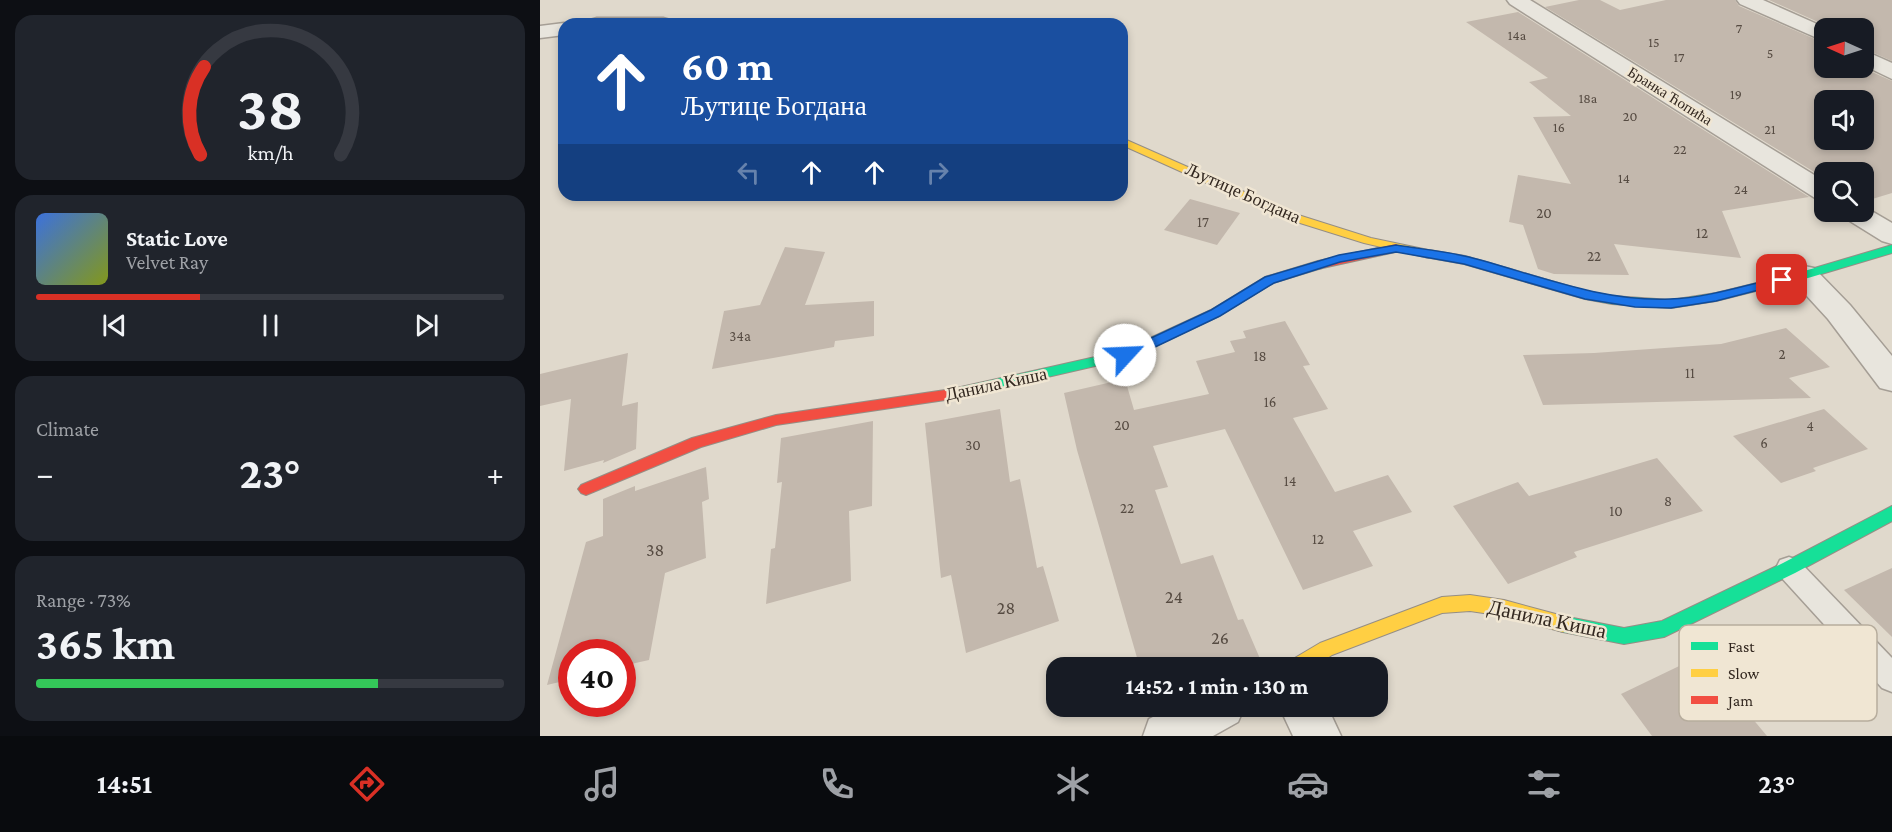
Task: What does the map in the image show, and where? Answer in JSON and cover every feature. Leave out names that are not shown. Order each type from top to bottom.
[{"type":"street","name":"Бранка Ћопића","points":[[1517,0],[1814,186]]},
{"type":"street","points":[[1747,0],[1814,30]]},
{"type":"street","points":[[540,32],[558,30]]},
{"type":"street","points":[[1874,62],[1892,72]]},
{"type":"street","name":"Љутице Богдана","points":[[1128,143],[1162,156],[1267,207],[1396,248],[1465,260],[1585,295],[1635,302],[1671,304],[1716,297],[1804,275],[1892,249]]},
{"type":"street","points":[[1871,222],[1892,235]]},
{"type":"street","name":"Данила Киша","points":[[586,489],[697,442],[776,420],[955,394],[1125,355],[1215,313],[1269,280],[1339,259],[1396,248]]},
{"type":"street","points":[[1804,275],[1839,312],[1892,379]]},
{"type":"street","name":"Данила Киша","points":[[1313,657],[1326,649],[1442,605],[1470,603],[1504,608],[1581,629],[1624,636],[1664,629],[1789,568],[1892,513]]},
{"type":"street","points":[[1166,736],[1201,717]]},
{"type":"street","points":[[1308,717],[1317,736]]},
{"type":"lane","points":[[1789,568],[1842,625]]},
{"type":"lane","points":[[1877,662],[1892,678]]},
{"type":"building","points":[[1579,0],[1600,0],[1620,10],[1666,0],[1735,0],[1739,6],[1814,39],[1814,78],[1874,78],[1874,73],[1892,81],[1892,193],[1874,198],[1874,162],[1814,162],[1814,172],[1545,7]]},
{"type":"building","points":[[1769,0],[1892,0],[1892,61],[1874,53],[1874,18],[1814,18],[1814,20]]},
{"type":"building","points":[[1518,12],[1809,197],[1722,211],[1741,258],[1614,244],[1629,275],[1554,274],[1538,269],[1523,225],[1509,222],[1518,175],[1571,184],[1533,117],[1571,116],[1529,82],[1548,78],[1466,22]]},
{"type":"building","points":[[1190,199],[1240,213],[1217,245],[1164,230]]},
{"type":"building","points":[[785,247],[825,252],[805,305],[874,301],[874,336],[835,341],[834,347],[712,369],[724,311],[760,305]]},
{"type":"building","points":[[1285,321],[1310,365],[1303,366],[1328,409],[1293,418],[1335,492],[1388,475],[1412,512],[1353,531],[1373,566],[1303,590],[1225,429],[1153,446],[1168,487],[1155,490],[1181,564],[1213,555],[1238,620],[1243,619],[1259,657],[1137,657],[1077,450],[1064,393],[1125,379],[1134,410],[1209,394],[1196,361],[1235,352],[1230,341],[1246,338],[1243,331]]},
{"type":"building","points":[[1786,328],[1830,367],[1789,378],[1811,398],[1543,405],[1523,355],[1594,353],[1721,344]]},
{"type":"building","points":[[628,353],[622,406],[638,402],[636,449],[603,463],[604,460],[564,471],[571,399],[540,406],[540,374]]},
{"type":"building","points":[[1000,409],[1010,482],[1020,479],[1037,568],[1043,566],[1059,621],[966,653],[951,575],[941,578],[925,423]]},
{"type":"building","points":[[1824,409],[1868,449],[1813,468],[1816,471],[1781,483],[1733,436]]},
{"type":"building","points":[[873,421],[872,506],[849,511],[851,581],[766,604],[771,549],[775,548],[782,482],[777,483],[781,438]]},
{"type":"building","points":[[1657,458],[1703,511],[1574,552],[1577,557],[1508,584],[1453,506],[1518,482],[1529,496]]},
{"type":"building","points":[[706,467],[709,499],[702,502],[706,558],[665,573],[649,660],[636,663],[636,639],[560,639],[586,542],[603,536],[603,499],[635,486],[635,491]]},
{"type":"building","points":[[1892,568],[1892,637],[1844,590]]},
{"type":"building","points":[[558,645],[558,682],[547,685]]},
{"type":"building","points":[[1679,666],[1679,721],[1754,721],[1767,736],[1652,736],[1621,694]]},
{"type":"traffic: fast","points":[[1429,254],[1465,260],[1585,295],[1612,300],[1671,304],[1716,297],[1804,275],[1892,249]]},
{"type":"traffic: fast","points":[[952,394],[1125,355],[1215,313],[1269,280],[1318,265]]},
{"type":"traffic: fast","points":[[1563,624],[1624,636],[1664,629],[1789,568],[1892,513]]},
{"type":"traffic: slow","points":[[1128,144],[1288,215],[1328,229],[1429,254]]},
{"type":"traffic: slow","points":[[1313,657],[1326,649],[1442,605],[1470,603],[1504,608],[1563,624]]},
{"type":"traffic: jam","points":[[1318,265],[1396,248]]},
{"type":"traffic: jam","points":[[586,489],[697,442],[776,420],[952,394]]},
{"type":"route","points":[[1125,355],[1215,313],[1269,280],[1339,259],[1396,248],[1506,270],[1585,295],[1635,302],[1671,304],[1716,297],[1782,280]]}]
